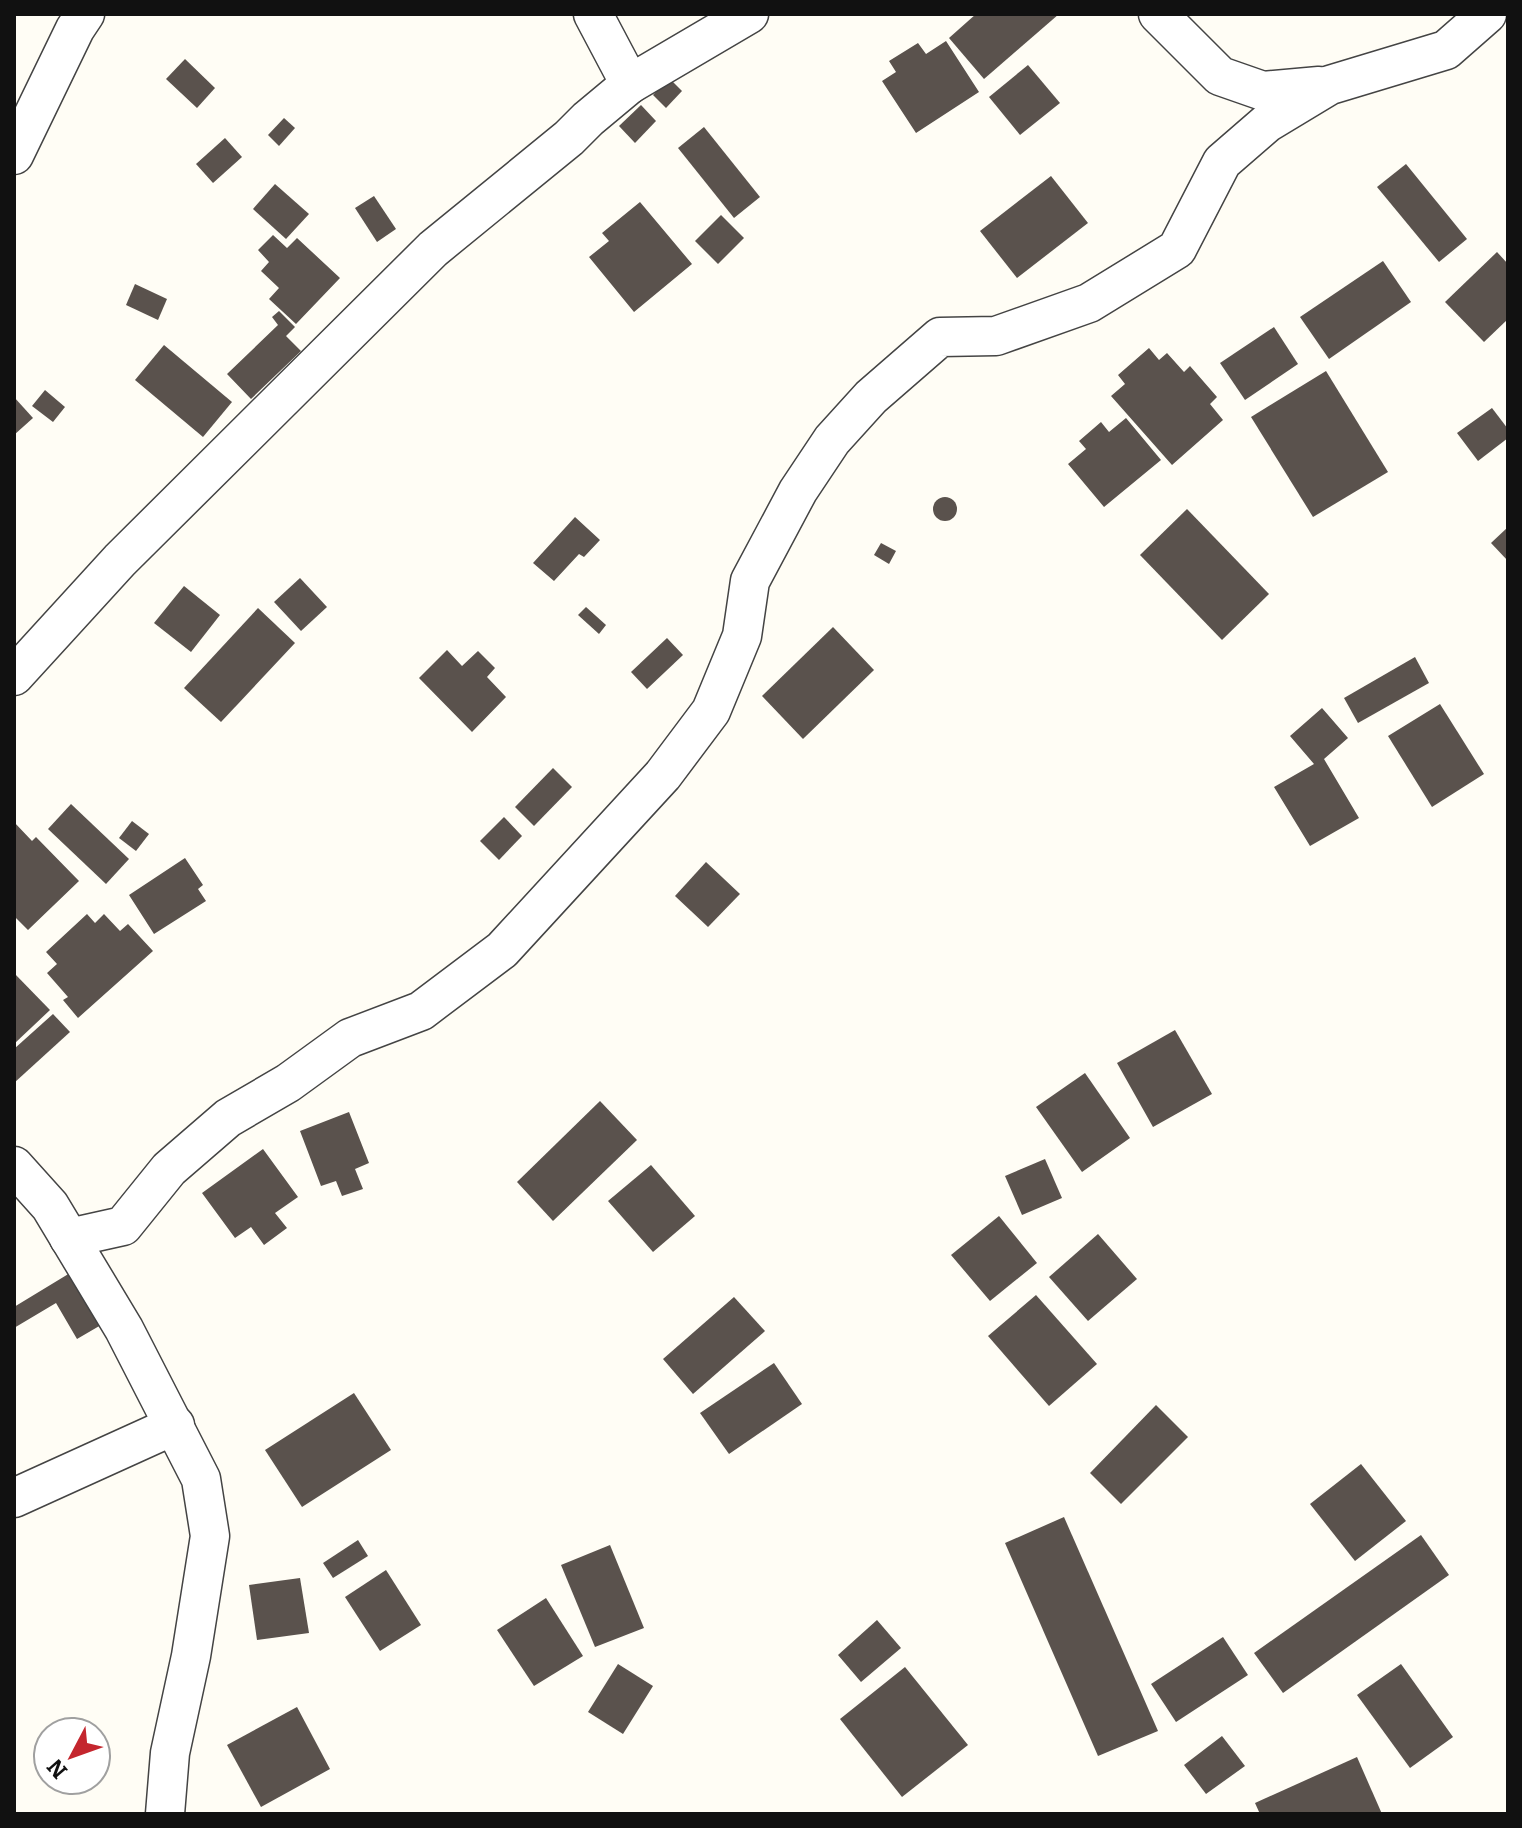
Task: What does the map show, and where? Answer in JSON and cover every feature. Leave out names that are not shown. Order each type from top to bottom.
[{"type":"street","points":[[14,153],[85,14]]},
{"type":"street","points":[[593,14],[630,84]]},
{"type":"street","points":[[14,676],[120,560],[433,249],[630,84],[749,14]]},
{"type":"street","points":[[1158,14],[1220,76],[1263,91],[1330,85],[1446,50],[1487,14]]},
{"type":"street","points":[[69,1238],[123,1226],[169,1169],[228,1118],[288,1083],[350,1038],[421,1011],[502,950],[663,775],[711,711],[742,636],[750,581],[798,491],[832,440],[871,397],[940,337],[996,336],[1089,303],[1177,249],[1222,162],[1267,123],[1330,85]]},
{"type":"street","points":[[14,1166],[50,1206],[124,1329],[201,1479],[210,1536],[191,1656],[170,1753],[165,1814]]},
{"type":"street","points":[[14,1498],[175,1425]]},
{"type":"building","points":[[976,14],[1059,14],[984,79],[949,38]]},
{"type":"building","points":[[946,41],[979,92],[916,133],[882,81],[896,72],[889,61],[918,43],[926,54]]},
{"type":"building","points":[[185,59],[215,88],[197,108],[166,79]]},
{"type":"building","points":[[1028,65],[1060,103],[1020,135],[989,97]]},
{"type":"building","points":[[669,78],[682,91],[666,108],[653,95]]},
{"type":"building","points":[[641,105],[656,121],[635,143],[619,126]]},
{"type":"building","points":[[284,118],[295,128],[279,146],[268,135]]},
{"type":"building","points":[[704,127],[760,197],[734,218],[678,148]]},
{"type":"building","points":[[225,138],[242,157],[213,183],[196,164]]},
{"type":"building","points":[[1406,164],[1467,239],[1439,262],[1377,187]]},
{"type":"building","points":[[1051,176],[1088,223],[1017,278],[980,231]]},
{"type":"building","points":[[275,184],[309,214],[286,239],[253,209]]},
{"type":"building","points":[[374,196],[396,229],[377,242],[355,208]]},
{"type":"building","points":[[640,202],[692,264],[634,312],[589,257],[609,241],[602,233]]},
{"type":"building","points":[[721,215],[744,238],[718,264],[695,241]]},
{"type":"building","points":[[273,235],[287,248],[297,238],[340,278],[296,324],[269,299],[279,288],[261,271],[269,262],[258,250]]},
{"type":"building","points":[[1497,252],[1508,264],[1508,319],[1484,342],[1445,302]]},
{"type":"building","points":[[1383,261],[1411,302],[1329,359],[1300,317]]},
{"type":"building","points":[[135,284],[167,299],[158,320],[126,305]]},
{"type":"building","points":[[279,311],[295,327],[286,336],[301,351],[251,399],[227,374],[278,325],[272,317]]},
{"type":"building","points":[[1274,327],[1298,364],[1245,400],[1220,363]]},
{"type":"building","points":[[164,345],[232,402],[203,437],[135,380]]},
{"type":"building","points":[[1149,348],[1159,360],[1167,353],[1184,372],[1190,366],[1217,397],[1210,404],[1223,420],[1172,465],[1111,396],[1125,384],[1118,375]]},
{"type":"building","points":[[1326,371],[1388,472],[1313,517],[1251,417]]},
{"type":"building","points":[[45,390],[65,407],[53,422],[32,406]]},
{"type":"building","points":[[14,397],[33,418],[14,435]]},
{"type":"building","points":[[1492,408],[1508,429],[1508,438],[1478,461],[1457,433]]},
{"type":"building","points":[[1126,418],[1161,460],[1104,507],[1068,464],[1086,449],[1079,441],[1101,422],[1109,432]]},
{"type":"building","points":[[945,497],[954,500],[957,509],[954,518],[945,521],[936,518],[933,509],[936,500]]},
{"type":"building","points":[[1187,509],[1269,594],[1222,640],[1140,555]]},
{"type":"building","points":[[575,517],[600,540],[584,557],[579,554],[554,581],[533,563]]},
{"type":"building","points":[[1508,527],[1508,561],[1491,543]]},
{"type":"building","points":[[881,543],[896,551],[889,564],[874,555]]},
{"type":"building","points":[[300,578],[327,607],[301,631],[274,602]]},
{"type":"building","points":[[184,586],[220,615],[191,652],[154,623]]},
{"type":"building","points":[[586,607],[606,625],[599,634],[578,615]]},
{"type":"building","points":[[258,608],[295,643],[221,722],[184,688]]},
{"type":"building","points":[[833,627],[874,670],[803,739],[762,696]]},
{"type":"building","points":[[667,638],[683,655],[647,689],[631,672]]},
{"type":"building","points":[[447,650],[462,666],[478,651],[495,668],[487,677],[506,697],[472,732],[419,678]]},
{"type":"building","points":[[1415,657],[1429,683],[1358,723],[1344,698]]},
{"type":"building","points":[[1440,704],[1484,774],[1432,807],[1388,736]]},
{"type":"building","points":[[1322,708],[1348,738],[1324,759],[1359,818],[1310,846],[1274,787],[1314,764],[1290,736]]},
{"type":"building","points":[[553,768],[572,787],[534,826],[515,807]]},
{"type":"building","points":[[71,804],[129,859],[106,884],[48,829]]},
{"type":"building","points":[[504,817],[522,836],[499,860],[480,841]]},
{"type":"building","points":[[132,821],[149,834],[136,851],[119,838]]},
{"type":"building","points":[[14,822],[32,841],[36,837],[79,881],[28,930],[14,916]]},
{"type":"building","points":[[185,858],[203,885],[198,889],[206,901],[154,934],[129,895]]},
{"type":"building","points":[[706,862],[740,894],[708,927],[675,896]]},
{"type":"building","points":[[87,914],[95,923],[104,914],[120,931],[128,924],[153,951],[78,1018],[63,1000],[68,997],[47,973],[57,964],[46,952]]},
{"type":"building","points":[[14,973],[50,1010],[14,1044]]},
{"type":"building","points":[[53,1014],[70,1032],[14,1083],[14,1049]]},
{"type":"building","points":[[1175,1030],[1212,1094],[1153,1127],[1117,1063]]},
{"type":"building","points":[[1085,1073],[1130,1138],[1082,1172],[1036,1107]]},
{"type":"building","points":[[600,1101],[637,1140],[553,1221],[517,1182]]},
{"type":"building","points":[[349,1112],[369,1163],[355,1169],[363,1189],[342,1196],[336,1181],[321,1186],[300,1131]]},
{"type":"building","points":[[263,1149],[298,1197],[275,1213],[287,1228],[264,1245],[251,1227],[235,1238],[202,1193]]},
{"type":"building","points":[[1045,1159],[1062,1198],[1022,1215],[1005,1176]]},
{"type":"building","points":[[651,1165],[695,1216],[653,1252],[608,1201]]},
{"type":"building","points":[[999,1216],[1037,1263],[990,1301],[951,1255]]},
{"type":"building","points":[[1098,1234],[1137,1279],[1088,1321],[1049,1277]]},
{"type":"building","points":[[70,1273],[101,1325],[77,1339],[56,1303],[14,1328],[14,1307]]},
{"type":"building","points":[[1036,1295],[1097,1364],[1049,1406],[988,1336]]},
{"type":"building","points":[[734,1297],[765,1331],[693,1394],[663,1359]]},
{"type":"building","points":[[774,1363],[802,1404],[729,1454],[700,1413]]},
{"type":"building","points":[[354,1393],[391,1450],[302,1507],[265,1450]]},
{"type":"building","points":[[1156,1405],[1188,1437],[1121,1504],[1090,1473]]},
{"type":"building","points":[[1361,1464],[1406,1521],[1355,1561],[1310,1504]]},
{"type":"building","points":[[1064,1517],[1158,1731],[1098,1756],[1005,1543]]},
{"type":"building","points":[[1421,1535],[1449,1575],[1283,1693],[1254,1653]]},
{"type":"building","points":[[358,1540],[368,1556],[333,1578],[323,1563]]},
{"type":"building","points":[[610,1545],[644,1628],[595,1647],[561,1565]]},
{"type":"building","points":[[386,1570],[421,1625],[380,1651],[345,1597]]},
{"type":"building","points":[[300,1578],[309,1633],[257,1640],[249,1585]]},
{"type":"building","points":[[546,1598],[583,1656],[534,1686],[497,1630]]},
{"type":"building","points":[[877,1620],[901,1648],[861,1682],[838,1655]]},
{"type":"building","points":[[1223,1637],[1248,1675],[1176,1722],[1151,1684]]},
{"type":"building","points":[[618,1664],[653,1686],[623,1734],[588,1712]]},
{"type":"building","points":[[1401,1664],[1453,1737],[1410,1768],[1357,1695]]},
{"type":"building","points":[[905,1667],[968,1745],[902,1797],[840,1719]]},
{"type":"building","points":[[297,1707],[330,1769],[261,1807],[227,1745]]},
{"type":"building","points":[[1222,1736],[1245,1766],[1206,1794],[1184,1765]]},
{"type":"building","points":[[1357,1757],[1382,1814],[1260,1814],[1255,1803]]}]
